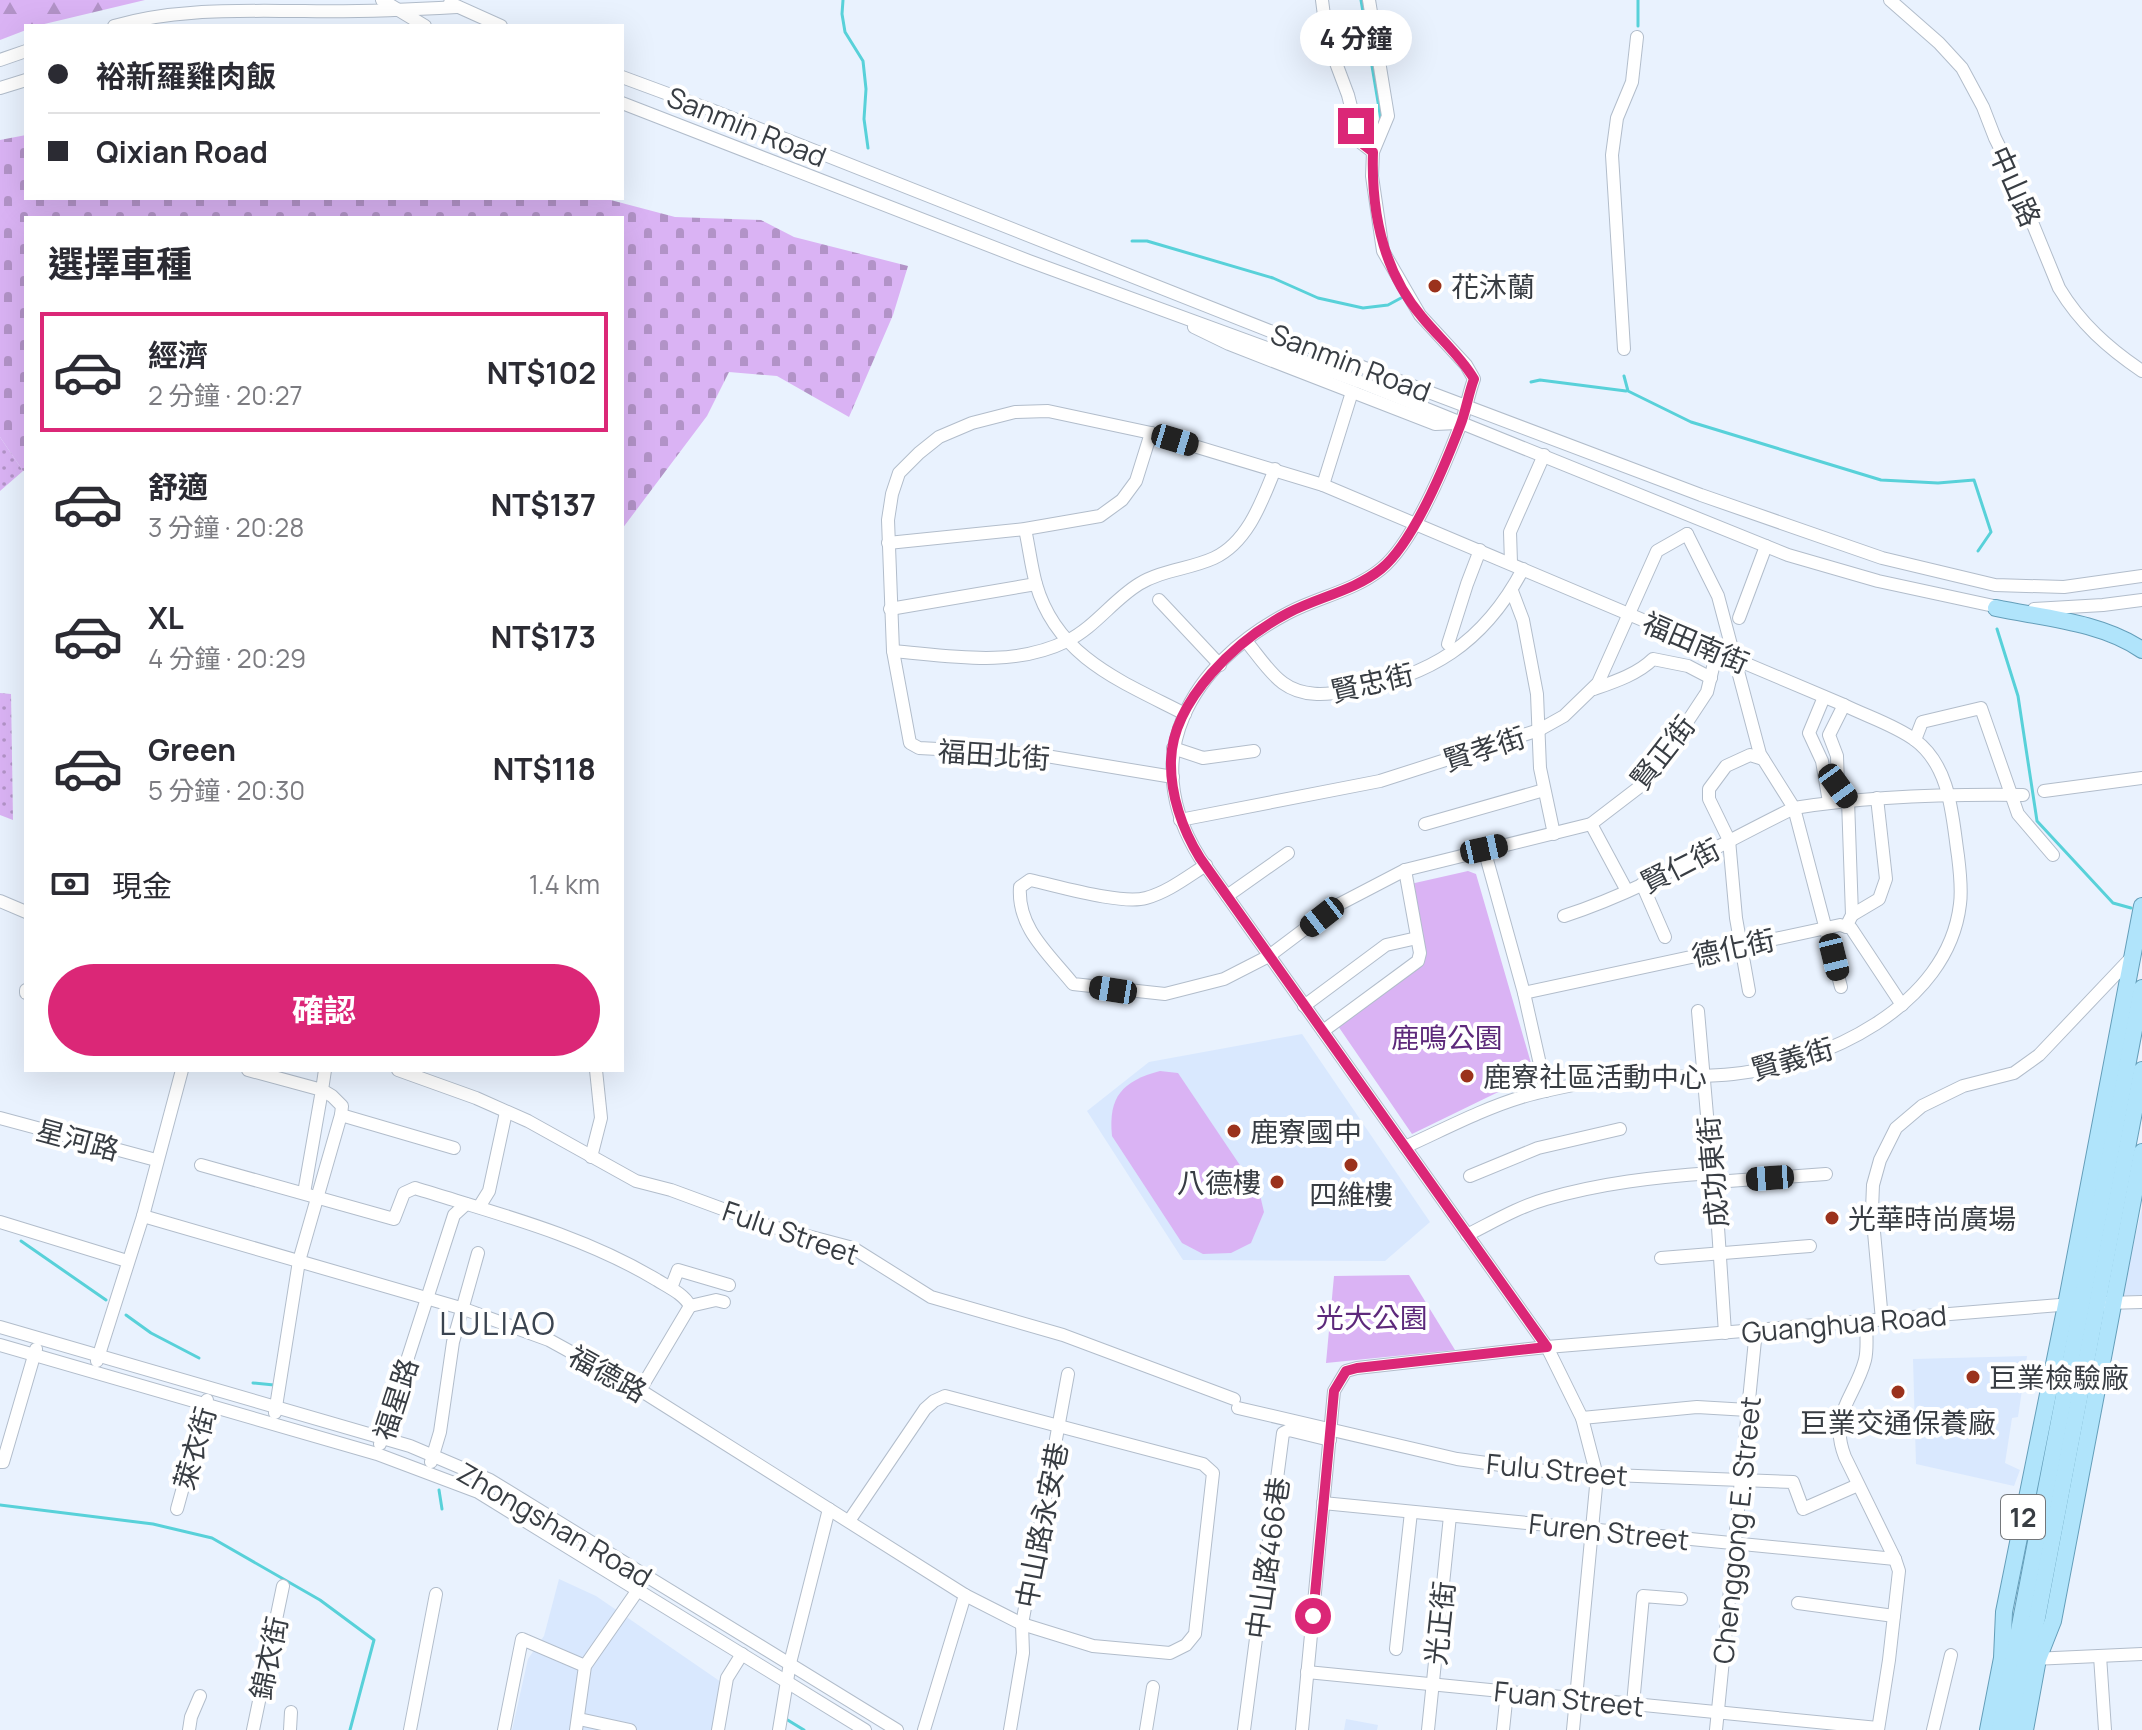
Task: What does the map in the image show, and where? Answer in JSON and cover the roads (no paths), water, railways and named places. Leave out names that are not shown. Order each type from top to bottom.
[{"type":"main road","points":[[1996,608],[2097,629],[2126,639],[2142,650]]},
{"type":"main road","points":[[2090,1304],[2070,1284],[2142,906]]},
{"type":"main road","name":"12","points":[[1988,1730],[2020,1658],[2053,1621],[2090,1304],[2142,988]]},
{"type":"main road","name":"12","points":[[2000,1730],[2029,1617],[2090,1304],[2142,1070]]},
{"type":"main road","name":"12","points":[[2025,1730],[2020,1658],[2004,1612],[2090,1304],[2142,1152]]},
{"type":"main road","name":"12","points":[[2012,1730],[2020,1658],[2029,1617]]},
{"type":"street","points":[[382,0],[421,24]]},
{"type":"street","points":[[444,0],[496,24]]},
{"type":"street","points":[[1322,0],[1327,39],[1348,95],[1360,142],[1373,152]]},
{"type":"street","points":[[1369,0],[1388,116],[1373,152],[1372,176],[1383,251],[1420,315],[1466,365],[1474,379],[1462,423],[1417,523],[1402,548],[1382,569],[1356,585],[1287,613],[1246,641],[1220,665],[1196,692],[1185,714],[1173,748],[1173,777],[1180,820],[1194,848],[1547,1347],[1582,1418],[1597,1476],[1573,1730]]},
{"type":"street","name":"中山路","points":[[1890,0],[1962,68],[1983,107],[2059,288],[2073,312],[2117,354],[2142,371]]},
{"type":"street","points":[[126,24],[188,14],[235,11],[396,11],[457,7]]},
{"type":"street","points":[[1624,349],[1612,155],[1617,118],[1632,82],[1637,37]]},
{"type":"street","points":[[0,60],[24,52]]},
{"type":"street","name":"Sanmin Road","points":[[624,78],[1036,240],[1701,495],[1882,558],[1995,585],[2064,587],[2142,576]]},
{"type":"street","points":[[0,88],[24,81]]},
{"type":"street","name":"Sanmin Road","points":[[624,104],[1029,261],[1159,310],[1226,331],[1544,455],[1788,555],[1878,581],[1996,608],[2042,610],[2142,600]]},
{"type":"street","points":[[1029,261],[1036,240]]},
{"type":"street","name":"Sanmin Road","points":[[1159,310],[1229,344],[1435,424],[1462,423]]},
{"type":"street","points":[[1323,485],[1352,392]]},
{"type":"street","name":"福田北街","points":[[1173,777],[1034,754],[919,748],[910,743],[893,651],[890,609],[888,520],[899,473],[939,437],[972,423],[1015,412],[1048,411],[1151,433],[1275,469],[1417,523]]},
{"type":"street","points":[[888,543],[1025,529],[1100,516],[1122,500],[1136,481],[1151,433]]},
{"type":"street","points":[[1517,566],[1510,532],[1544,455]]},
{"type":"street","points":[[893,651],[1002,658],[1067,641],[1103,617],[1140,584],[1159,574],[1215,558],[1241,537],[1260,507],[1275,469]]},
{"type":"street","points":[[1701,495],[1687,534],[1718,596],[1763,759],[1794,808],[1841,987]]},
{"type":"street","name":"福田南街","points":[[1417,523],[1844,705],[1915,740],[1932,759],[1949,794]]},
{"type":"street","points":[[1025,529],[1036,584],[1051,619],[1067,641],[1083,657],[1113,676],[1185,714]]},
{"type":"street","name":"賢孝街","points":[[1180,820],[1380,781],[1539,730],[1564,716],[1598,683],[1657,551],[1687,534]]},
{"type":"street","points":[[1739,618],[1766,546]]},
{"type":"street","points":[[1448,644],[1480,550]]},
{"type":"street","name":"賢忠街","points":[[1246,641],[1283,683],[1308,694],[1332,694],[1401,680],[1445,658],[1485,624],[1512,591],[1517,566]]},
{"type":"street","points":[[1935,594],[1938,571]]},
{"type":"street","points":[[890,609],[1036,584]]},
{"type":"street","points":[[1512,591],[1523,620],[1537,694],[1544,790],[1554,834]]},
{"type":"street","points":[[1159,600],[1220,665]]},
{"type":"street","name":"賢正街","points":[[1206,865],[1166,891],[1143,899],[1112,898],[1030,880],[1020,887],[1019,904],[1024,923],[1073,984],[1165,994],[1224,979],[1269,956],[1334,907],[1405,870],[1591,824],[1638,788],[1672,745],[1707,692],[1717,651]]},
{"type":"street","points":[[1591,690],[1617,682],[1644,668],[1653,659],[1688,666],[1711,678]]},
{"type":"street","points":[[1824,697],[1809,733],[1822,761],[1829,802]]},
{"type":"street","points":[[1844,705],[1829,735],[1837,756],[1838,786],[1848,800],[1849,921],[1902,1005]]},
{"type":"street","points":[[1915,740],[1922,722],[1981,708],[2017,795],[2018,814],[2053,855]]},
{"type":"street","points":[[1173,748],[1203,758],[1254,751]]},
{"type":"street","points":[[1749,991],[1736,918],[1729,840],[1709,799],[1709,789],[1726,766],[1750,755],[1763,759]]},
{"type":"street","points":[[2044,791],[2142,778]]},
{"type":"street","points":[[1425,824],[1544,790]]},
{"type":"street","name":"賢仁街","points":[[1564,916],[1642,884],[1794,808],[1877,798],[1949,794],[2017,795]]},
{"type":"street","name":"賢義街","points":[[1405,1147],[1493,1107],[1546,1091],[1610,1078],[1704,1077],[1763,1069],[1816,1055],[1849,1040],[1902,1005],[1937,966],[1958,920],[1960,871],[1949,794]]},
{"type":"street","points":[[1849,921],[1879,899],[1886,879],[1877,798]]},
{"type":"street","points":[[1591,824],[1627,891]]},
{"type":"street","points":[[1484,849],[1524,993],[1546,1091]]},
{"type":"street","points":[[1227,896],[1288,853]]},
{"type":"street","points":[[1323,1031],[1418,961],[1420,953],[1405,870]]},
{"type":"street","points":[[1642,884],[1665,937]]},
{"type":"street","points":[[0,901],[24,911]]},
{"type":"street","name":"德化街","points":[[1524,993],[1849,921]]},
{"type":"street","points":[[1304,1006],[1386,945],[1417,938]]},
{"type":"street","points":[[1882,1320],[1872,1210],[1873,1185],[1880,1160],[1896,1128],[1922,1106],[1963,1086],[2014,1073],[2039,1055],[2132,957]]},
{"type":"street","name":"成功東街","points":[[1698,1011],[1725,1333]]},
{"type":"street","points":[[94,1372],[143,1216],[181,1072]]},
{"type":"street","points":[[255,1072],[322,1090],[342,1106],[299,1261],[273,1424]]},
{"type":"street","points":[[304,1193],[325,1072]]},
{"type":"street","name":"Fulu Street","points":[[403,1072],[506,1112],[636,1181],[671,1190],[766,1225],[853,1248],[931,1297],[1063,1335],[1236,1403],[1330,1434],[1457,1459],[1597,1476],[1793,1482],[1803,1509],[1858,1485]]},
{"type":"street","points":[[591,1157],[601,1118],[596,1072]]},
{"type":"street","name":"福星路","points":[[377,1454],[454,1215],[473,1205],[489,1191],[506,1112]]},
{"type":"street","points":[[341,1115],[454,1148]]},
{"type":"street","name":"星河路","points":[[0,1118],[156,1160]]},
{"type":"street","points":[[1470,1176],[1538,1148],[1620,1129]]},
{"type":"street","points":[[201,1165],[394,1219],[404,1193],[415,1188],[591,1245],[671,1288],[690,1306]]},
{"type":"street","points":[[1467,1235],[1516,1210],[1546,1199],[1631,1179],[1826,1174]]},
{"type":"street","name":"福德路","points":[[143,1216],[464,1309],[549,1340],[640,1390],[965,1595],[1022,1624]]},
{"type":"street","points":[[0,1222],[127,1261]]},
{"type":"street","points":[[1661,1258],[1810,1246]]},
{"type":"street","points":[[429,1473],[440,1432],[453,1342],[478,1253]]},
{"type":"street","points":[[671,1288],[678,1270],[729,1285]]},
{"type":"street","points":[[640,1390],[690,1306],[716,1300],[724,1302]]},
{"type":"street","name":"Guanghua Road","points":[[1330,1434],[1334,1391],[1346,1371],[1357,1368],[1547,1347],[2142,1302]]},
{"type":"street","points":[[1866,1321],[1865,1360],[1842,1409],[1839,1424],[1840,1444],[1899,1571],[1878,1729]]},
{"type":"street","name":"Zhongshan Road","points":[[0,1327],[382,1438],[433,1455],[490,1480],[897,1730]]},
{"type":"street","name":"Chenggong E. Street","points":[[1716,1730],[1756,1330]]},
{"type":"street","points":[[1,1462],[39,1338]]},
{"type":"street","name":"Zhongshan Road","points":[[0,1345],[377,1454],[478,1492],[865,1730]]},
{"type":"street","name":"中山路永安巷","points":[[1010,1730],[1023,1653],[1022,1624],[1068,1374]]},
{"type":"street","name":"萊衣街","points":[[177,1509],[211,1388]]},
{"type":"street","name":"中山路永安巷","points":[[849,1521],[925,1409],[945,1396],[1203,1464],[1213,1473],[1195,1634],[1186,1645],[1170,1653],[1093,1646],[1022,1624]]},
{"type":"street","points":[[1582,1418],[1697,1407],[1748,1410]]},
{"type":"street","name":"中山路466巷","points":[[1244,1730],[1283,1433],[1289,1430],[1330,1434]]},
{"type":"street","points":[[1302,1730],[1330,1434]]},
{"type":"street","name":"Furen Street","points":[[1323,1503],[1895,1559]]},
{"type":"street","points":[[783,1728],[790,1663],[829,1509]]},
{"type":"street","points":[[1396,1649],[1411,1512]]},
{"type":"street","name":"光正街","points":[[1428,1730],[1450,1516]]},
{"type":"street","points":[[630,1730],[577,1724],[585,1666],[646,1577]]},
{"type":"street","name":"錦衣街","points":[[253,1730],[283,1586]]},
{"type":"street","points":[[410,1730],[436,1594]]},
{"type":"street","points":[[924,1730],[965,1595]]},
{"type":"street","points":[[1633,1704],[1643,1596],[1681,1599]]},
{"type":"street","points":[[1798,1603],[1894,1616]]},
{"type":"street","points":[[504,1730],[522,1639],[585,1666]]},
{"type":"street","points":[[718,1730],[727,1678],[742,1654]]},
{"type":"street","points":[[2020,1658],[2142,1654]]},
{"type":"street","points":[[1933,1730],[1951,1655]]},
{"type":"street","points":[[2100,1656],[2105,1730]]},
{"type":"street","name":"Fuan Street","points":[[1307,1672],[1878,1729]]},
{"type":"street","points":[[1146,1730],[1153,1687]]},
{"type":"street","points":[[1503,1730],[1507,1692]]},
{"type":"street","points":[[189,1730],[200,1696]]},
{"type":"street","name":"錦衣街","points":[[290,1730],[291,1712]]},
{"type":"waterway","points":[[843,0],[845,32],[863,61],[868,148]]},
{"type":"waterway","points":[[1361,0],[1381,120]]},
{"type":"waterway","points":[[1638,0],[1638,26]]},
{"type":"waterway","points":[[1132,241],[1147,241],[1273,278],[1318,298],[1363,308],[1388,305],[1401,298]]},
{"type":"waterway","points":[[1624,376],[1628,391],[1691,422],[1881,480],[1938,483],[1974,480],[1991,532],[1978,551]]},
{"type":"waterway","points":[[1531,382],[1540,380],[1626,391]]},
{"type":"waterway","points":[[1997,629],[2018,696],[2037,821],[2113,903],[2131,908]]},
{"type":"waterway","points":[[21,1241],[106,1300]]},
{"type":"waterway","points":[[126,1315],[151,1333],[199,1358]]},
{"type":"waterway","points":[[253,1383],[274,1385]]},
{"type":"waterway","points":[[439,1490],[442,1509]]},
{"type":"waterway","points":[[0,1505],[153,1524],[212,1538],[320,1600],[374,1640],[350,1730]]},
{"type":"waterway","points":[[786,1719],[804,1730]]},
{"type":"place","name":"花沐蘭","points":[[1435,286]]},
{"type":"place","name":"鹿寮社區活動中心","points":[[1467,1076]]},
{"type":"place","name":"鹿寮國中","points":[[1234,1131]]},
{"type":"place","name":"四維樓","points":[[1351,1165]]},
{"type":"place","name":"八德樓","points":[[1277,1182]]},
{"type":"place","name":"光華時尚廣場","points":[[1832,1218]]},
{"type":"place","name":"巨業檢驗廠","points":[[1973,1377]]},
{"type":"place","name":"巨業交通保養廠","points":[[1898,1392]]},
{"type":"district","name":"LULIAO","points":[[498,1323]]},
{"type":"park label","name":"鹿鳴公園","points":[[1447,1037]]},
{"type":"park label","name":"光大公園","points":[[1372,1317]]}]
